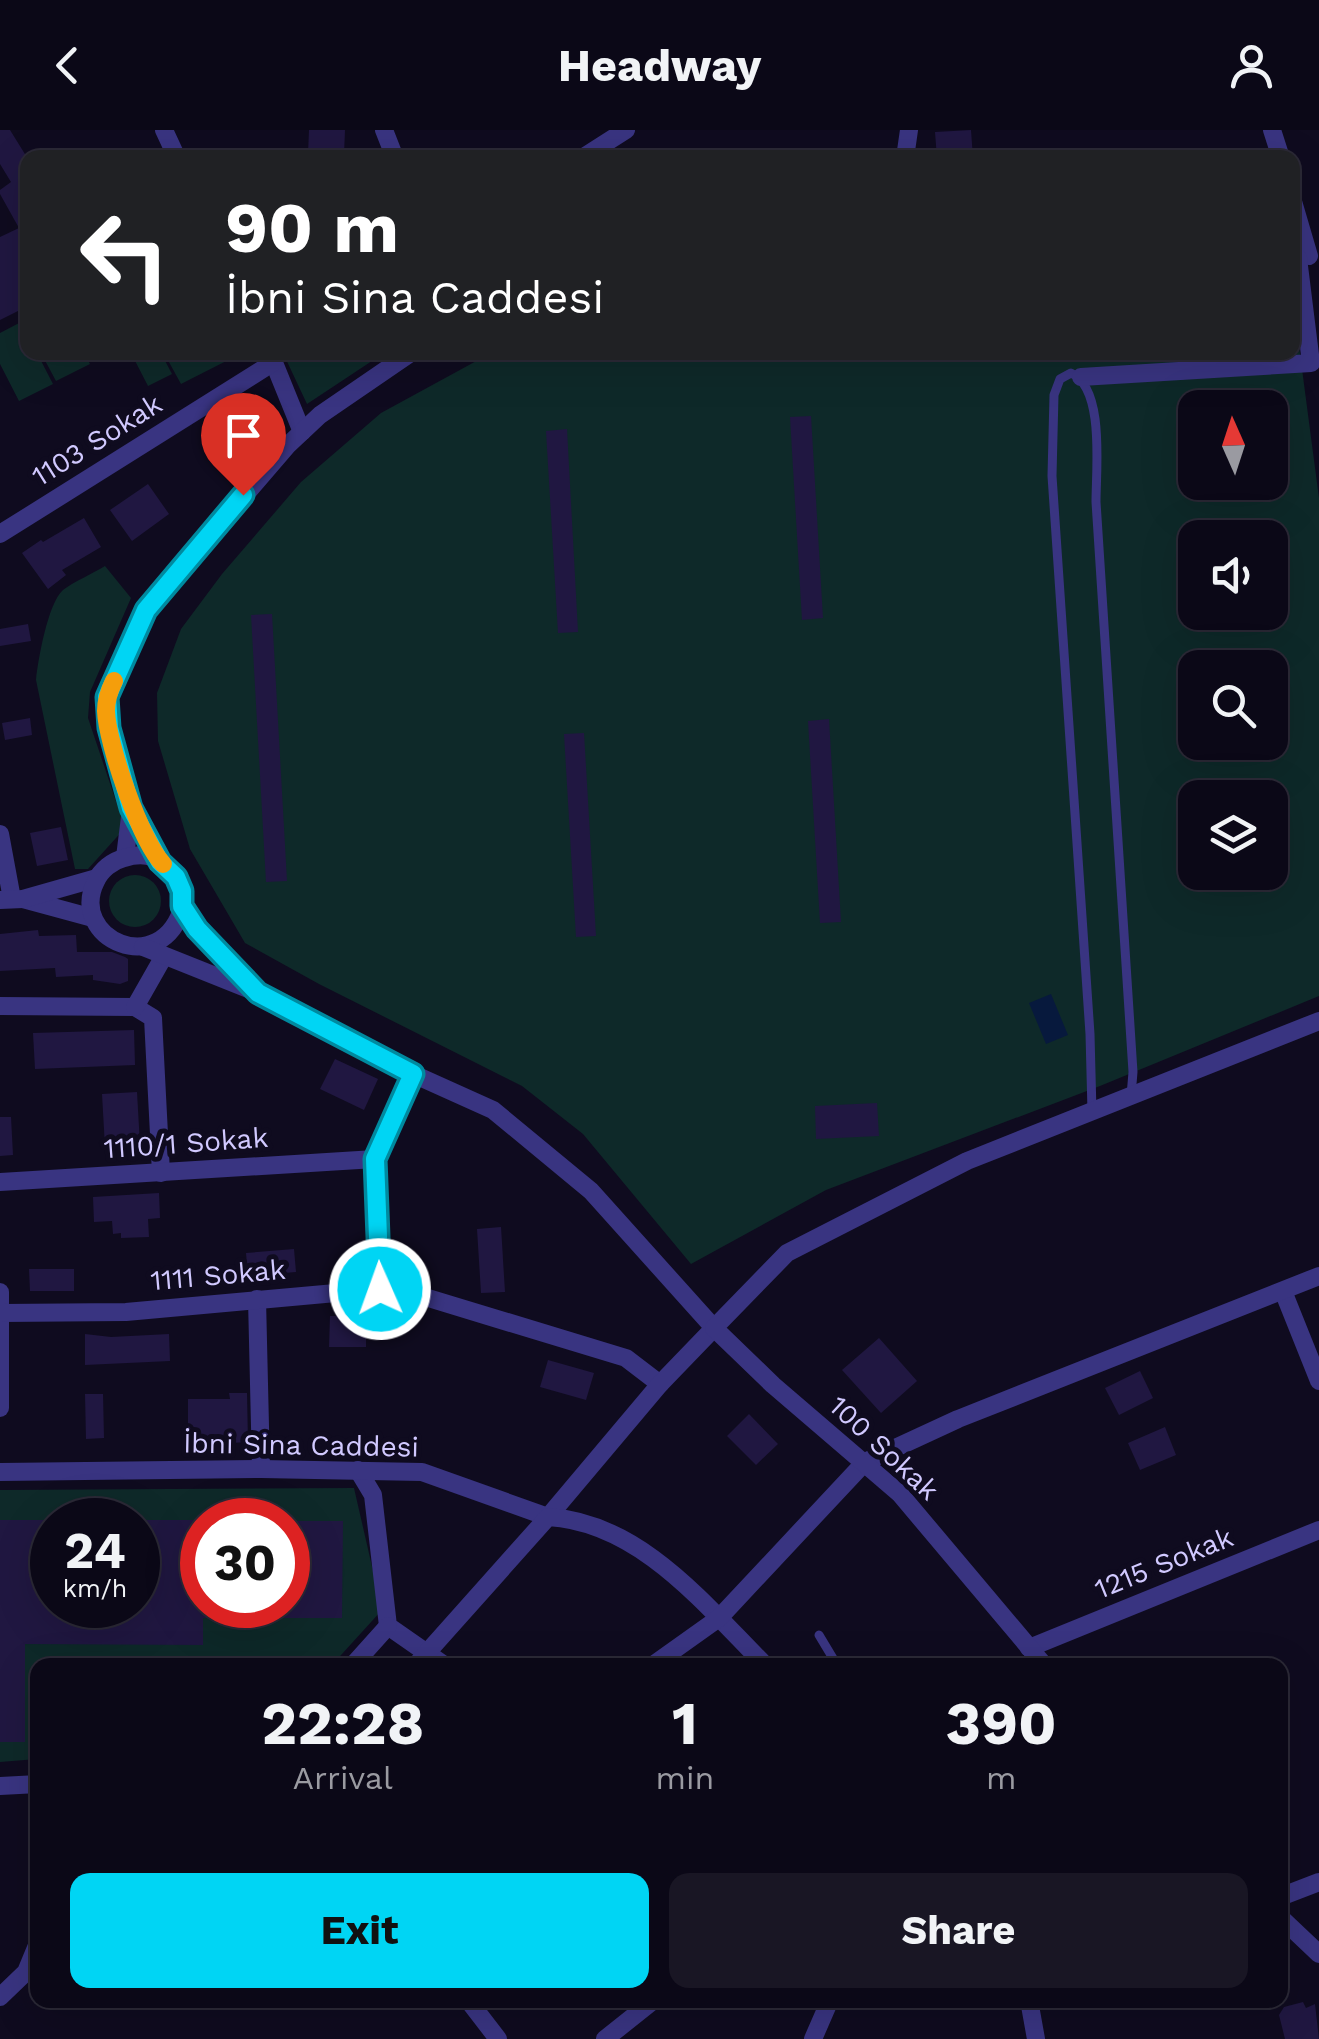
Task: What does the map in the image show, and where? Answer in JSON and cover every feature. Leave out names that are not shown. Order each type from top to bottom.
[{"type":"street","points":[[595,150],[626,130]]},
{"type":"street","points":[[1081,377],[1311,363],[1305,257]]},
{"type":"street","name":"1103 Sokak","points":[[0,534],[267,360]]},
{"type":"street","points":[[273,360],[302,432]]},
{"type":"street","points":[[160,862],[137,855],[125,857],[108,865],[98,878],[92,890],[94,918],[114,942],[144,947],[158,942],[170,933],[182,906],[182,891],[176,877],[160,862],[131,808],[109,728],[107,697],[146,610],[302,432],[400,360]]},
{"type":"street","points":[[125,857],[131,808]]},
{"type":"street","points":[[0,834],[12,899]]},
{"type":"street","points":[[12,899],[98,878]]},
{"type":"street","points":[[12,899],[94,918]]},
{"type":"street","points":[[182,906],[197,929],[258,993]]},
{"type":"street","points":[[144,947],[258,993],[413,1074],[494,1110],[590,1191],[714,1328]]},
{"type":"street","points":[[135,1007],[164,956]]},
{"type":"street","points":[[0,1006],[135,1007],[152,1018],[161,1173]]},
{"type":"street","points":[[358,1470],[372,1495],[388,1626],[422,1658],[660,1384],[788,1253],[967,1161],[1319,1021]]},
{"type":"street","points":[[380,1289],[375,1159],[413,1074]]},
{"type":"street","name":"1110/1 Sokak","points":[[0,1182],[375,1159]]},
{"type":"street","points":[[663,1658],[718,1618],[864,1462],[958,1419],[1319,1276]]},
{"type":"street","name":"1111 Sokak","points":[[1,1313],[126,1312],[380,1289],[425,1297],[626,1358],[660,1384]]},
{"type":"street","points":[[1282,1291],[1319,1381]]},
{"type":"street","points":[[0,1292],[0,1408]]},
{"type":"street","points":[[257,1299],[261,1470]]},
{"type":"street","name":"100 Sokak","points":[[714,1328],[773,1385],[900,1494],[1038,1658]]},
{"type":"street","name":"İbni Sina Caddesi","points":[[0,1472],[422,1472],[548,1517],[574,1519],[639,1548],[758,1658]]},
{"type":"street","name":"1215 Sokak","points":[[1029,1648],[1319,1530]]},
{"type":"street","points":[[360,1658],[388,1626]]},
{"type":"street","points":[[0,1786],[30,1784]]},
{"type":"street","points":[[1288,1894],[1319,1882]]},
{"type":"street","points":[[1288,1925],[1319,1954]]},
{"type":"street","points":[[0,1997],[26,1972],[30,1962]]},
{"type":"street","points":[[474,2008],[498,2039]]},
{"type":"street","points":[[605,2039],[644,2008]]},
{"type":"street","points":[[814,2039],[827,2008]]},
{"type":"street","points":[[1031,2008],[1036,2039]]},
{"type":"lane","points":[[1092,1112],[1089,1014],[1052,476],[1054,395],[1060,379],[1071,373],[1081,377],[1095,415],[1096,502],[1133,1072],[1131,1096]]},
{"type":"lane","points":[[820,1635],[833,1658]]},
{"type":"green space","points":[[20,323],[20,360],[41,360],[53,384],[19,401],[0,364],[0,333]]},
{"type":"green space","points":[[1300,354],[1319,498],[1319,996],[1100,1086],[826,1190],[691,1264],[583,1134],[522,1086],[245,943],[190,849],[158,741],[157,693],[181,629],[222,574],[301,482],[381,413],[478,360],[1300,360]]},
{"type":"green space","points":[[45,360],[88,360],[90,364],[56,381]]},
{"type":"green space","points":[[135,360],[165,360],[172,374],[148,386]]},
{"type":"green space","points":[[168,360],[228,360],[181,384]]},
{"type":"green space","points":[[286,360],[373,360],[307,404]]},
{"type":"green space","points":[[105,566],[131,598],[90,692],[88,718],[125,828],[88,869],[75,869],[36,680],[45,632],[58,597],[63,590]]},
{"type":"green space","points":[[135,875],[153,883],[161,901],[153,919],[135,927],[117,919],[109,901],[117,883]]},
{"type":"green space","points":[[354,1488],[382,1610],[338,1658],[30,1658],[30,1760],[0,1762],[0,1490]]},
{"type":"water","points":[[1051,994],[1068,1035],[1046,1044],[1029,1003]]},
{"type":"building","points":[[0,130],[10,130],[22,150],[20,310],[0,320],[0,237],[19,228],[0,194],[11,182],[0,164]]},
{"type":"building","points":[[309,130],[345,130],[344,150],[308,150]]},
{"type":"building","points":[[971,130],[972,150],[936,150],[935,132]]},
{"type":"building","points":[[811,416],[823,618],[802,620],[790,417]]},
{"type":"building","points":[[567,429],[578,632],[558,633],[546,431]]},
{"type":"building","points":[[148,484],[169,514],[132,541],[110,510]]},
{"type":"building","points":[[84,518],[101,547],[62,570],[66,575],[48,589],[22,553]]},
{"type":"building","points":[[272,614],[287,881],[266,882],[251,615]]},
{"type":"building","points":[[28,624],[31,641],[0,646],[0,629]]},
{"type":"building","points":[[30,718],[32,735],[5,740],[2,723]]},
{"type":"building","points":[[829,719],[841,922],[820,923],[808,721]]},
{"type":"building","points":[[584,733],[596,936],[576,937],[564,734]]},
{"type":"building","points":[[61,827],[68,860],[37,866],[30,833]]},
{"type":"building","points":[[38,930],[39,936],[76,935],[77,952],[112,952],[125,957],[128,981],[120,984],[93,980],[93,975],[56,977],[55,968],[0,971],[0,934]]},
{"type":"building","points":[[134,1030],[135,1065],[35,1069],[33,1033]]},
{"type":"building","points":[[335,1059],[378,1079],[364,1110],[320,1089]]},
{"type":"building","points":[[137,1092],[140,1145],[105,1147],[102,1094]]},
{"type":"building","points":[[877,1103],[879,1136],[816,1139],[815,1106]]},
{"type":"building","points":[[0,1117],[11,1117],[13,1155],[0,1156]]},
{"type":"building","points":[[159,1193],[160,1218],[148,1219],[149,1237],[121,1238],[121,1233],[113,1234],[112,1221],[94,1222],[93,1197]]},
{"type":"building","points":[[501,1227],[505,1292],[481,1293],[477,1229]]},
{"type":"building","points":[[294,1249],[296,1272],[248,1276],[246,1253]]},
{"type":"building","points":[[29,1269],[74,1269],[74,1291],[30,1291]]},
{"type":"building","points":[[330,1316],[366,1316],[366,1347],[329,1347]]},
{"type":"building","points":[[85,1334],[169,1334],[170,1361],[85,1365]]},
{"type":"building","points":[[879,1338],[917,1381],[881,1413],[842,1370]]},
{"type":"building","points":[[548,1360],[594,1373],[586,1400],[540,1387]]},
{"type":"building","points":[[1140,1371],[1153,1398],[1119,1415],[1105,1388]]},
{"type":"building","points":[[229,1393],[247,1393],[248,1442],[188,1438],[188,1399],[230,1399]]},
{"type":"building","points":[[85,1394],[103,1394],[104,1438],[86,1439]]},
{"type":"building","points":[[749,1414],[778,1444],[756,1465],[727,1436]]},
{"type":"building","points":[[1165,1427],[1176,1455],[1140,1470],[1128,1443]]},
{"type":"building","points":[[0,1520],[30,1520],[30,1628],[160,1628],[160,1520],[180,1520],[180,1628],[203,1628],[203,1645],[25,1644],[25,1742],[0,1742]]},
{"type":"building","points":[[310,1521],[343,1521],[342,1618],[310,1618]]},
{"type":"building","points":[[1303,2002],[1306,2008],[1315,2004],[1319,2039],[1285,2039],[1279,2015],[1288,2006]]},
{"type":"slow traffic","points":[[114,681],[107,697],[109,728],[131,808],[163,864]]},
{"type":"route","points":[[243,495],[146,610],[107,697],[106,714],[131,808],[160,862],[176,877],[182,891],[182,906],[197,929],[258,993],[413,1074],[375,1159],[380,1289]]}]
